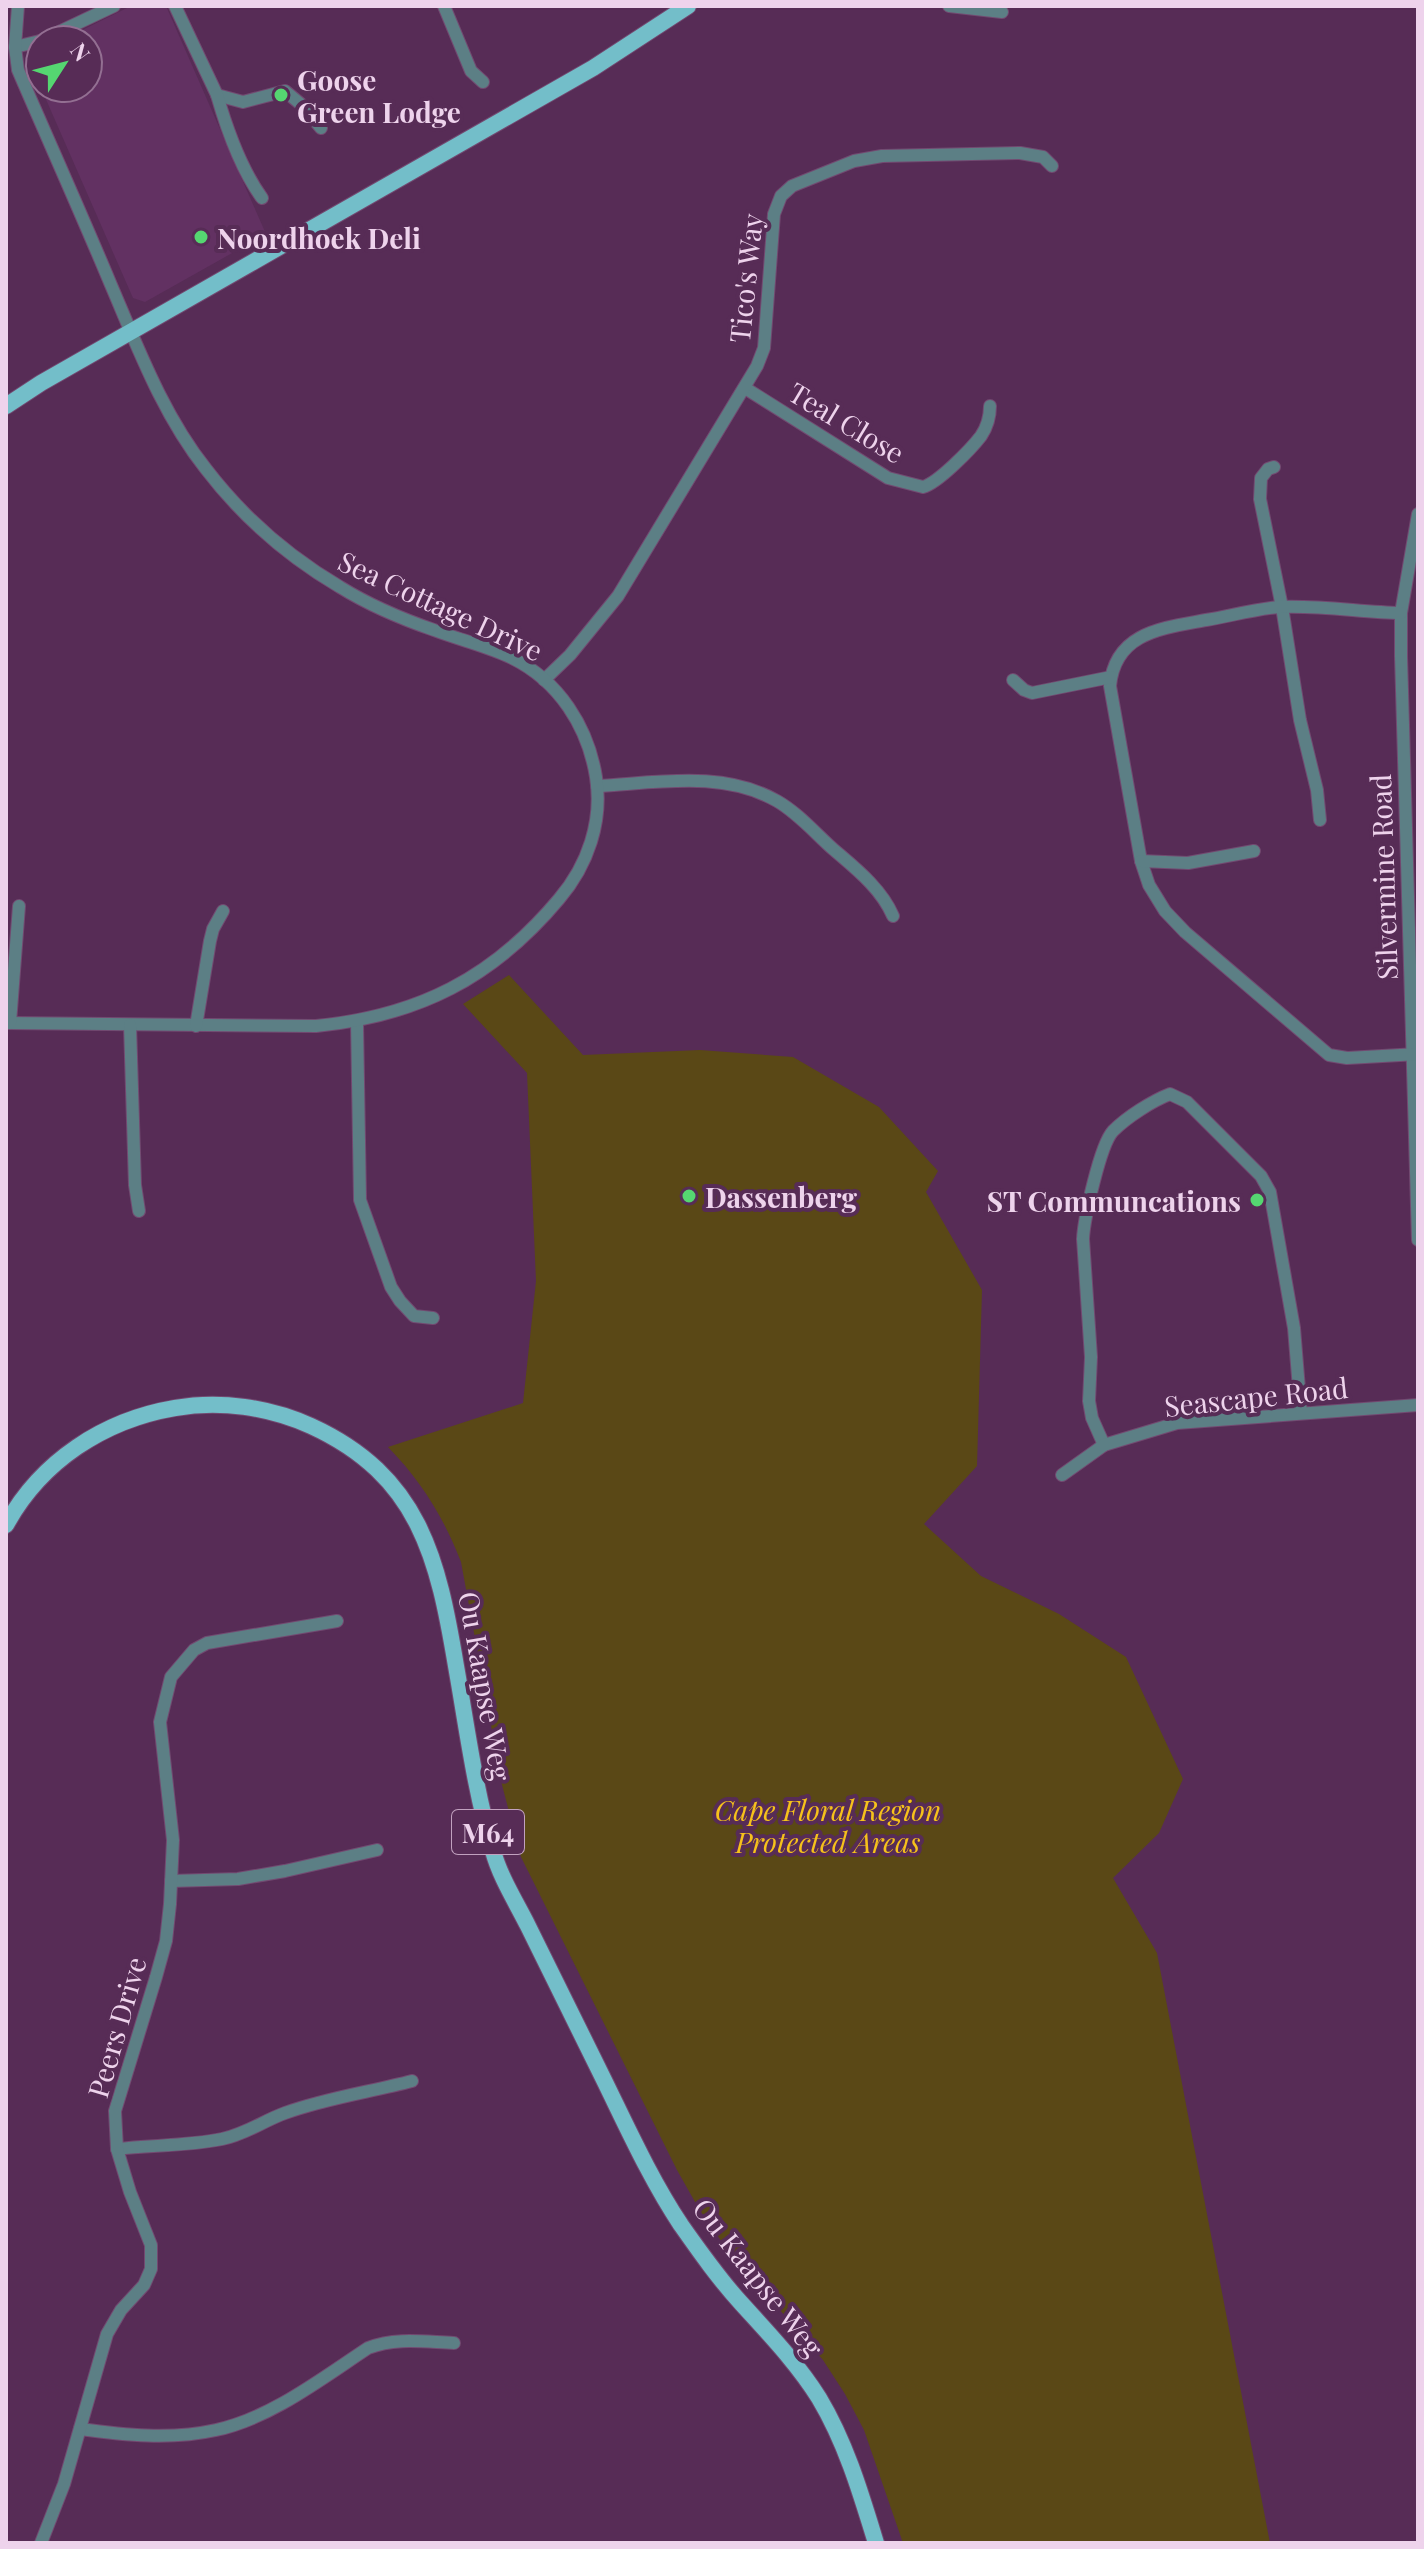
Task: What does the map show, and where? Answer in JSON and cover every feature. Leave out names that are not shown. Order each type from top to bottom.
[{"type":"main road","points":[[6,406],[593,68],[688,6]]},
{"type":"main road","name":"Ou Kaapse Weg","points":[[6,1525],[40,1478],[98,1433],[142,1414],[205,1404],[258,1409],[303,1422],[356,1452],[396,1491],[420,1528],[439,1574],[481,1805],[494,1856],[628,2129],[678,2221],[722,2281],[789,2355],[826,2411],[847,2455],[876,2543]]},
{"type":"street","name":"Sea Cottage Drive","points":[[8,1023],[316,1026],[357,1022],[399,1011],[447,992],[499,960],[528,933],[563,894],[588,853],[597,814],[593,759],[575,716],[544,680],[512,658],[431,629],[359,598],[304,564],[233,501],[206,469],[166,408],[18,70],[15,47],[18,6]]},
{"type":"street","points":[[75,24],[114,6]]},
{"type":"street","points":[[175,6],[217,95],[232,139],[262,198]]},
{"type":"street","points":[[444,6],[471,71],[483,82]]},
{"type":"street","points":[[949,6],[1002,12]]},
{"type":"street","points":[[15,47],[24,45]]},
{"type":"street","points":[[217,95],[243,102],[285,91],[303,106],[321,128]]},
{"type":"street","name":"Tico's Way","points":[[544,680],[570,655],[618,596],[745,388],[764,348],[774,214],[781,196],[792,186],[854,161],[882,156],[1020,153],[1043,157],[1052,166]]},
{"type":"street","name":"Teal Close","points":[[745,388],[888,478],[923,487],[937,479],[980,437],[990,410]]},
{"type":"street","points":[[1274,467],[1265,472],[1259,488],[1300,720],[1317,790],[1320,820]]},
{"type":"street","name":"Silvermine Road","points":[[1418,514],[1401,613],[1418,1240]]},
{"type":"street","points":[[1401,613],[1282,607],[1154,630],[1130,644],[1111,677],[1112,703],[1141,861],[1149,885],[1165,911],[1320,1049],[1337,1057],[1415,1055]]},
{"type":"street","points":[[1013,680],[1032,693],[1111,677]]},
{"type":"street","points":[[597,786],[720,782],[767,796],[787,808],[852,866],[883,896],[893,916]]},
{"type":"street","points":[[1141,861],[1188,863],[1254,851]]},
{"type":"street","points":[[8,1023],[19,906]]},
{"type":"street","points":[[196,1026],[213,929],[223,911]]},
{"type":"street","points":[[357,1022],[360,1200],[379,1258],[400,1301],[414,1316],[433,1318]]},
{"type":"street","points":[[130,1025],[135,1185],[139,1211]]},
{"type":"street","points":[[1104,1445],[1092,1418],[1089,1401],[1091,1357],[1084,1220],[1108,1138],[1120,1125],[1170,1094],[1187,1102],[1267,1185],[1294,1328],[1301,1413]]},
{"type":"street","name":"Seascape Road","points":[[1062,1475],[1104,1445],[1177,1423],[1418,1405]]},
{"type":"street","name":"Peers Drive","points":[[41,2543],[64,2484],[107,2334],[121,2310],[144,2285],[151,2269],[151,2245],[117,2149],[115,2111],[166,1941],[173,1840],[160,1722],[171,1677],[194,1650],[207,1643],[337,1621]]},
{"type":"street","points":[[171,1881],[238,1879],[377,1850]]},
{"type":"street","points":[[117,2149],[222,2139],[253,2130],[282,2114],[307,2106],[412,2081]]},
{"type":"street","points":[[80,2429],[167,2436],[219,2430],[273,2408],[368,2348],[381,2343],[454,2343]]},
{"type":"shaded area","points":[[131,6],[166,6],[266,234],[145,302],[133,298],[48,104],[104,104],[104,24],[94,24]]},
{"type":"green space","name":"Cape Floral Region Protected Areas","points":[[509,975],[583,1055],[700,1050],[793,1057],[879,1107],[938,1171],[926,1192],[982,1290],[977,1466],[924,1524],[981,1576],[1059,1614],[1126,1657],[1183,1779],[1159,1833],[1113,1878],[1157,1953],[1270,2543],[903,2543],[864,2430],[845,2394],[823,2360],[724,2245],[699,2209],[521,1857],[502,1785],[461,1562],[431,1501],[388,1447],[523,1403],[536,1281],[527,1073],[463,1004]]},
{"type":"place","name":"Goose Green Lodge","points":[[281,95]]},
{"type":"place","name":"Noordhoek Deli","points":[[201,237]]},
{"type":"place","name":"Dassenberg","points":[[689,1196]]},
{"type":"place","name":"ST Communcations","points":[[1257,1200]]}]
